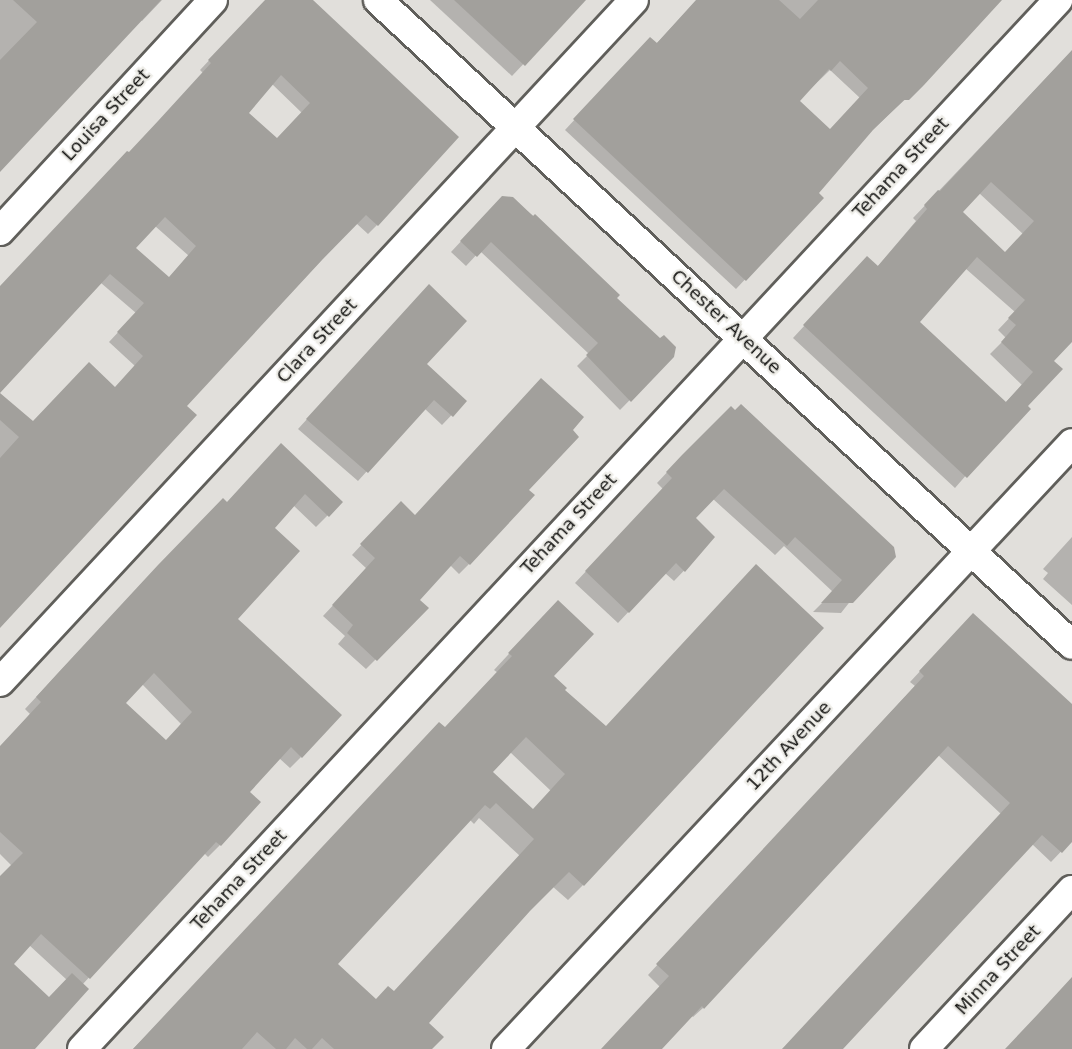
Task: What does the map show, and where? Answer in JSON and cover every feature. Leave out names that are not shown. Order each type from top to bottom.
[{"type":"street","name":"Louisa Street","points":[[0,231],[213,0]]},
{"type":"street","name":"Chester Avenue","points":[[378,0],[1072,645]]},
{"type":"street","name":"Clara Street","points":[[0,682],[634,0]]},
{"type":"street","name":"Tehama Street","points":[[82,1049],[1058,0]]},
{"type":"street","name":"12th Avenue","points":[[506,1049],[1072,443]]},
{"type":"street","name":"Minna Street","points":[[924,1049],[1072,890]]},
{"type":"building","points":[[13,0],[161,0],[0,172],[0,60],[37,22]]},
{"type":"building","points":[[265,0],[313,0],[459,137],[378,226],[366,215],[322,260],[187,406],[197,415],[0,628],[0,458],[19,437],[0,420],[0,393],[0,286],[158,121],[211,63],[208,60]],"holes":[[[281,75],[310,103],[277,138],[249,113]],[[165,217],[196,246],[169,277],[136,248]],[[110,274],[144,303],[117,332],[143,356],[115,387],[89,362],[33,421],[0,393]]]},
{"type":"building","points":[[454,0],[586,0],[525,66]]},
{"type":"building","points":[[696,0],[779,0],[800,19],[818,0],[1002,0],[924,85],[909,100],[904,100],[873,130],[819,193],[824,198],[746,281],[573,119],[650,37],[657,43]],"holes":[[[840,61],[868,88],[830,129],[800,101],[829,69],[831,71]]]},
{"type":"building","points":[[1072,50],[1072,342],[1054,361],[1063,369],[1028,406],[1031,409],[967,478],[803,325],[867,256],[878,266],[927,209],[924,205],[938,190],[940,191]],"holes":[[[991,182],[1034,221],[1005,252],[963,212]],[[977,257],[1025,300],[1008,318],[1016,325],[1001,342],[1033,372],[1006,402],[920,322]]]},
{"type":"building","points":[[502,196],[513,197],[533,216],[535,214],[620,295],[617,298],[660,338],[664,335],[676,347],[674,357],[631,402],[586,355],[598,343],[491,242],[477,257],[460,241]]},
{"type":"building","points":[[429,284],[467,321],[427,364],[467,401],[453,417],[434,400],[368,473],[306,419]]},
{"type":"building","points":[[541,378],[584,417],[573,430],[579,437],[529,490],[535,495],[470,565],[460,556],[420,600],[429,608],[377,661],[347,633],[353,625],[332,605],[375,558],[360,544],[401,501],[415,515]]},
{"type":"building","points":[[741,404],[894,547],[896,557],[853,603],[821,603],[842,580],[795,537],[787,546],[724,489],[696,518],[715,537],[685,572],[676,563],[629,613],[585,571],[672,478],[666,472],[731,406],[735,410]]},
{"type":"building","points":[[281,443],[343,502],[329,517],[305,494],[275,528],[300,551],[238,619],[342,715],[302,758],[291,747],[250,792],[261,802],[221,846],[216,842],[90,979],[41,934],[14,964],[49,997],[72,973],[89,989],[35,1049],[0,1049],[0,876],[23,853],[0,832],[0,746],[41,702],[36,697],[158,565],[223,498],[227,502]],"holes":[[[154,673],[192,712],[166,740],[126,703]]]},
{"type":"building","points":[[756,564],[824,628],[584,886],[569,872],[530,911],[429,1023],[444,1037],[432,1049],[334,1049],[322,1038],[312,1049],[307,1049],[295,1038],[286,1049],[276,1049],[257,1032],[242,1049],[133,1049],[439,722],[445,727],[512,656],[508,653],[558,600],[594,634],[554,676],[567,688],[565,690],[606,726]],"holes":[[[526,737],[565,774],[533,809],[493,772]],[[496,803],[534,839],[394,991],[388,986],[376,999],[338,964],[485,805],[490,809]]]},
{"type":"building","points":[[973,613],[1072,704],[1072,842],[1062,853],[1042,835],[843,1049],[782,1049],[1010,803],[948,746],[704,1009],[702,1006],[662,1049],[601,1049],[669,976],[656,964],[924,676],[919,671]]},
{"type":"building","points":[[1072,977],[1072,1049],[1005,1049],[1038,1014]]}]
